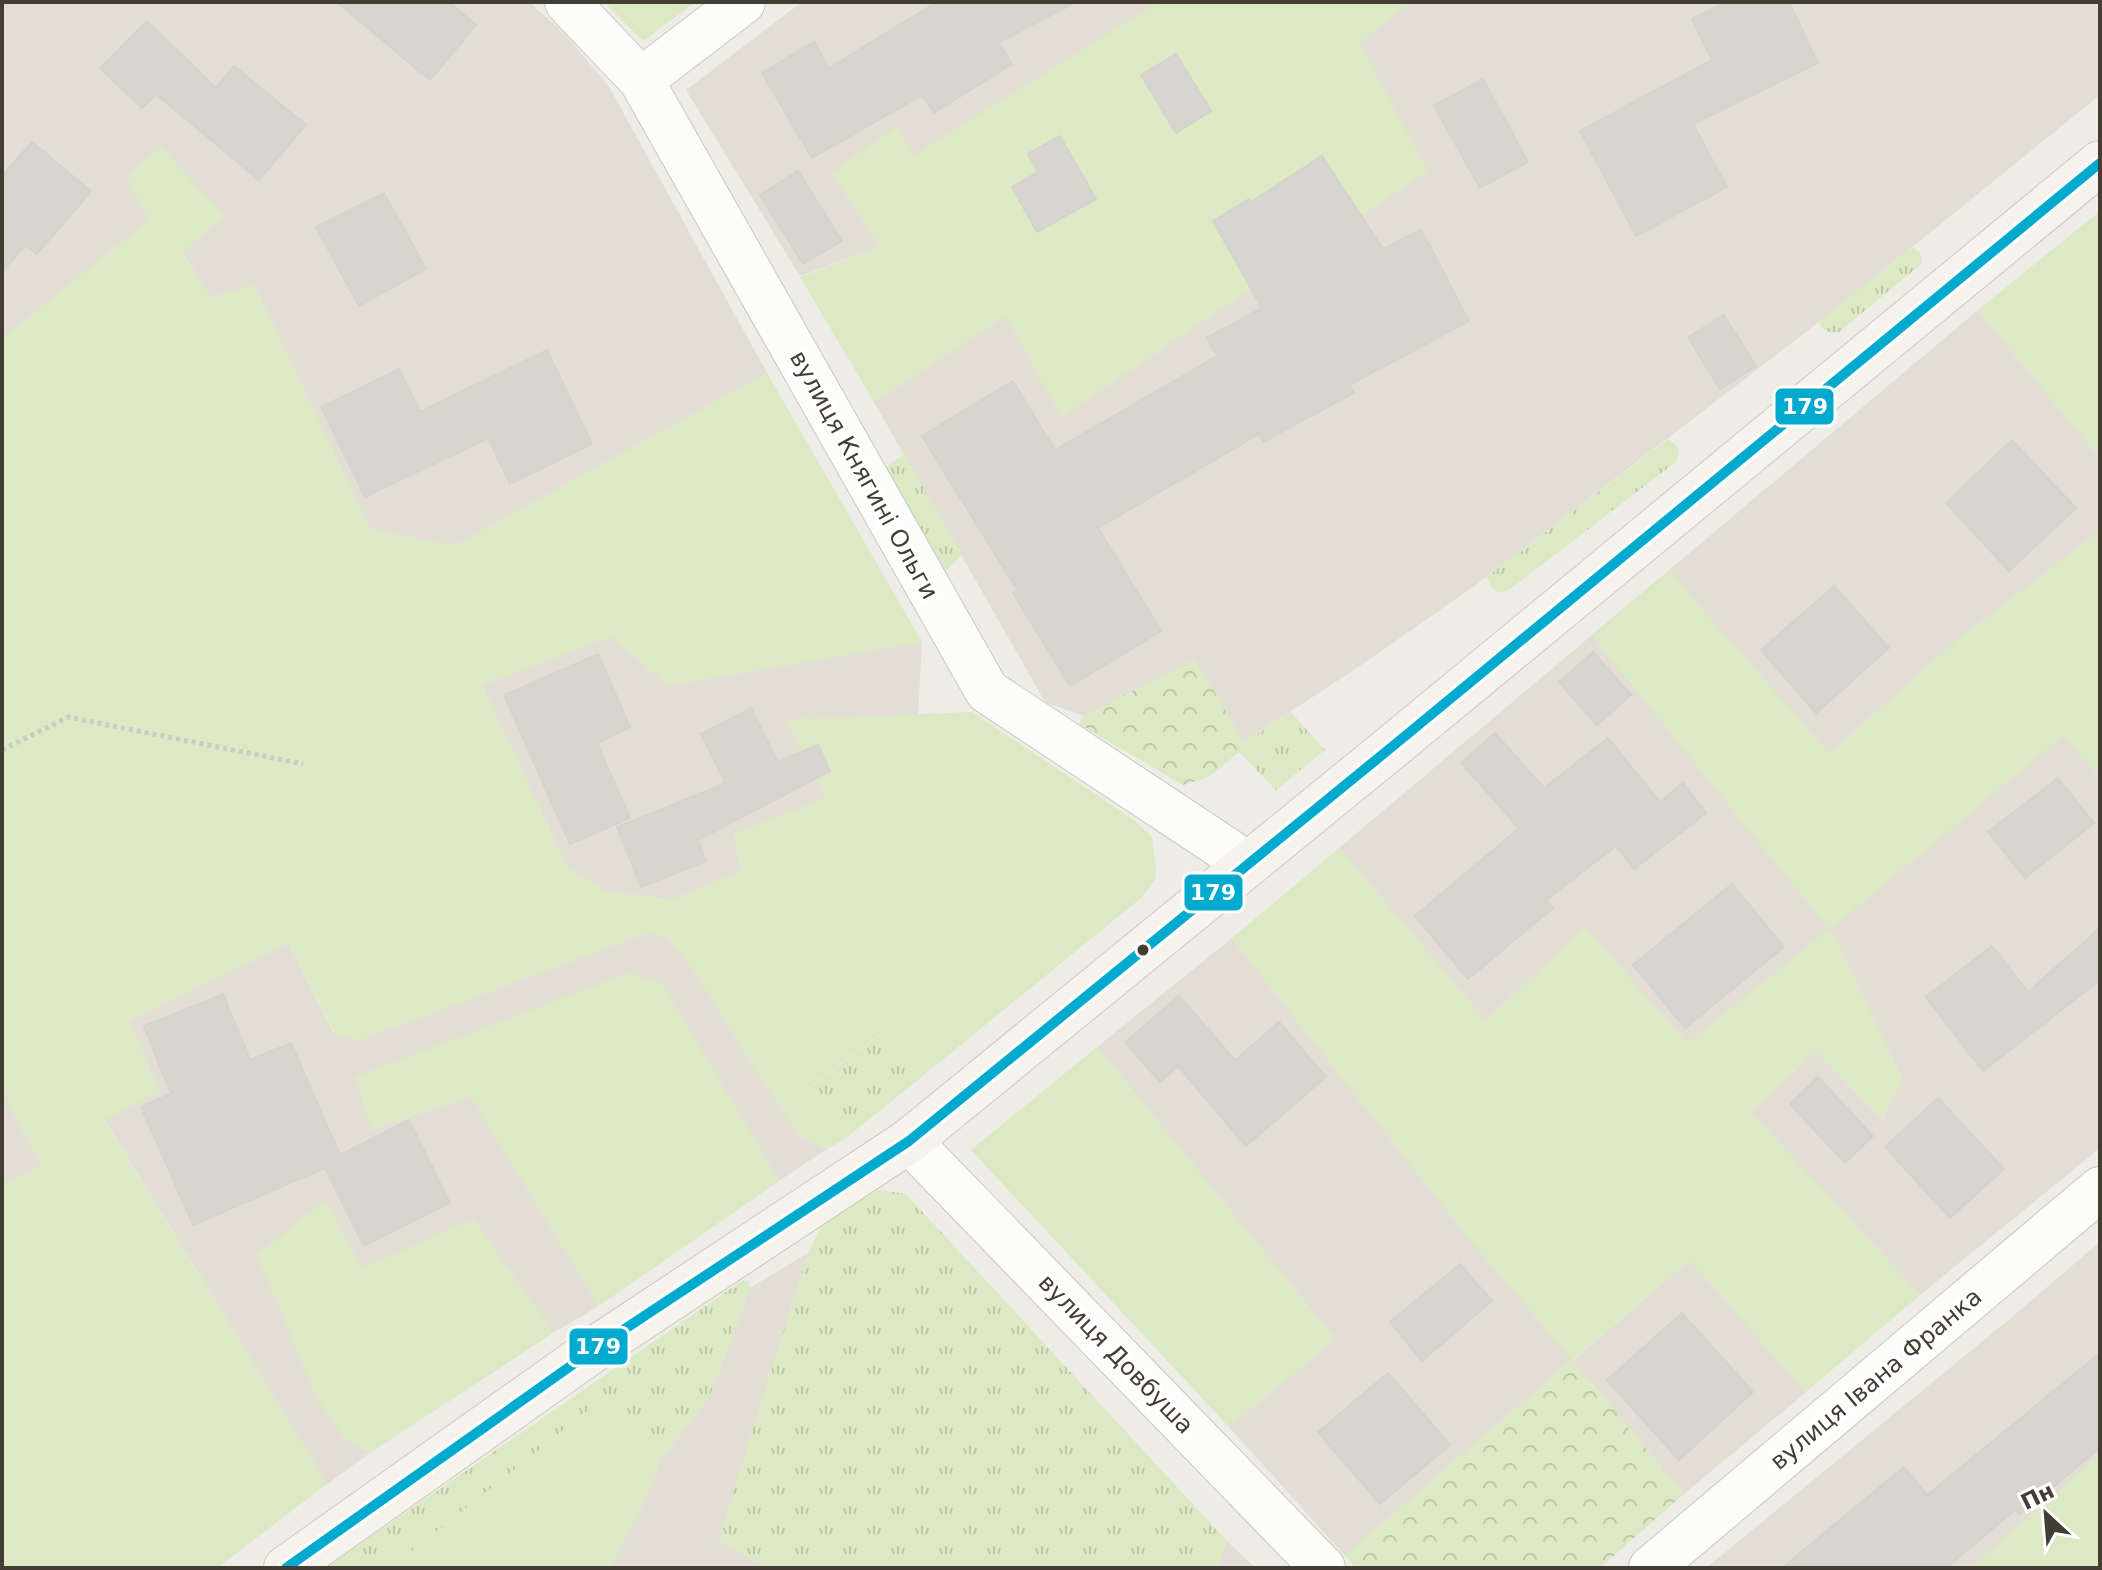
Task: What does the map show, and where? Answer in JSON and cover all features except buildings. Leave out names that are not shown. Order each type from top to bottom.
[{"type":"main road","points":[[286,1568],[596,1348],[909,1141],[2100,163]]},
{"type":"street","name":"вулиця Княгині Ольги","points":[[567,2],[641,80],[987,691],[1248,864]]},
{"type":"street","points":[[641,80],[743,2]]},
{"type":"street","name":"вулиця Довбуша","points":[[909,1141],[1323,1568]]},
{"type":"street","name":"вулиця Івана Франка","points":[[1651,1568],[2100,1189]]},
{"type":"path","points":[[2,750],[68,717],[303,764]]},
{"type":"shaded area","points":[[2,2],[529,2],[561,30],[608,85],[767,373],[455,546],[370,529],[254,285],[210,298],[182,252],[150,220],[2,339]]},
{"type":"shaded area","points":[[802,2],[2100,2],[2100,95],[1832,312],[1487,577],[1244,742],[1195,660],[1084,716],[1045,702],[874,402],[1005,316],[896,128],[832,173],[880,246],[800,276],[686,90]]},
{"type":"shaded area","points":[[1978,310],[2100,458],[2100,531],[1958,640],[1829,754],[1669,572],[1830,928],[2063,735],[2100,777],[2100,1148],[1920,1295],[1751,1113],[1816,1051],[1883,1120],[1902,1078],[1830,929],[1687,1044],[1585,927],[1486,1021],[1339,848]]},
{"type":"shaded area","points":[[611,636],[668,685],[922,642],[918,716],[787,720],[827,798],[734,834],[741,871],[673,900],[607,892],[568,869],[482,685]]},
{"type":"shaded area","points":[[647,933],[667,937],[695,971],[801,1137],[827,1149],[779,1181],[661,983],[371,1130],[471,1096],[599,1306],[553,1333],[474,1220],[362,1269],[326,1202],[344,1438],[370,1453],[327,1484],[104,1119],[160,1092],[129,1021],[288,943],[333,1032],[357,1041]]},
{"type":"shaded area","points":[[1232,938],[1464,1232],[1573,1360],[1690,1260],[1806,1392],[1684,1494],[1572,1360],[1345,1556],[1229,1427],[1335,1339],[1097,1047]]},
{"type":"shaded area","points":[[2,1092],[42,1166],[2,1185]]},
{"type":"shaded area","points":[[2100,1242],[2100,1568],[1706,1568],[2012,1317]]},
{"type":"shaded area","points":[[808,1253],[719,1541],[770,1568],[610,1568],[661,1460],[710,1395],[750,1288]]},
{"type":"shaded area","points":[[1227,1541],[1256,1568],[1218,1568]]},
{"type":"green space","points":[[604,2],[696,2],[643,41]]},
{"type":"green space","points":[[1159,2],[1412,2],[1359,43],[1428,171],[1061,417],[1006,316],[874,402],[800,277],[880,246],[832,173],[896,127],[913,156]]},
{"type":"green space","points":[[161,147],[224,216],[182,253],[210,298],[254,285],[370,529],[455,546],[767,373],[922,642],[668,685],[611,636],[482,685],[568,869],[607,892],[673,900],[741,871],[734,834],[826,798],[787,720],[972,712],[1134,820],[1152,837],[1155,880],[1141,898],[924,1075],[888,1028],[809,1087],[845,1139],[827,1149],[801,1137],[695,971],[667,937],[647,933],[357,1041],[334,1032],[288,943],[129,1021],[160,1092],[104,1120],[327,1484],[217,1568],[2,1568],[2,1185],[42,1166],[2,1092],[2,339],[149,220],[127,176]]},
{"type":"green space","points":[[2100,211],[2100,458],[1978,310]]},
{"type":"green space","points":[[1913,247],[1920,252],[1922,261],[1919,266],[1839,332],[1822,328],[1818,322]]},
{"type":"green space","points":[[1668,439],[1679,452],[1677,461],[1509,590],[1499,593],[1492,588],[1487,577]]},
{"type":"green space","points":[[904,454],[962,555],[939,578],[878,473]]},
{"type":"green space","points":[[2100,531],[2100,777],[2063,736],[1830,929],[1902,1078],[1883,1120],[1816,1051],[1751,1113],[1920,1295],[1806,1392],[1690,1260],[1572,1360],[1464,1232],[1232,938],[1339,848],[1486,1021],[1585,927],[1687,1044],[1829,929],[1592,636],[1669,571],[1829,754],[1958,640]]},
{"type":"green space","points":[[1195,659],[1244,742],[1239,752],[1209,777],[1183,785],[1079,724],[1084,716]]},
{"type":"green space","points":[[1291,712],[1325,750],[1276,790],[1239,752],[1244,742]]},
{"type":"green space","points":[[629,973],[661,983],[779,1181],[599,1306],[471,1096],[371,1130],[355,1077]]},
{"type":"green space","points":[[889,1028],[924,1075],[845,1139],[809,1088]]},
{"type":"green space","points":[[1097,1047],[1335,1339],[1229,1427],[971,1150]]},
{"type":"green space","points":[[880,1190],[906,1194],[1227,1541],[1218,1568],[770,1568],[718,1541],[808,1253],[821,1228],[849,1201]]},
{"type":"green space","points":[[325,1201],[362,1268],[474,1219],[553,1333],[370,1453],[344,1438],[316,1396],[257,1255]]},
{"type":"green space","points":[[743,1280],[748,1281],[750,1288],[710,1395],[661,1460],[609,1394],[391,1568],[325,1568]]},
{"type":"green space","points":[[1572,1360],[1684,1494],[1600,1568],[1356,1568],[1345,1556]]},
{"type":"green space","points":[[609,1394],[661,1460],[610,1568],[391,1568]]},
{"type":"green space","points":[[2100,1454],[2100,1568],[1971,1568]]},
{"type":"transit line","name":"179","points":[[286,1568],[596,1348],[909,1141],[2100,163]]}]
